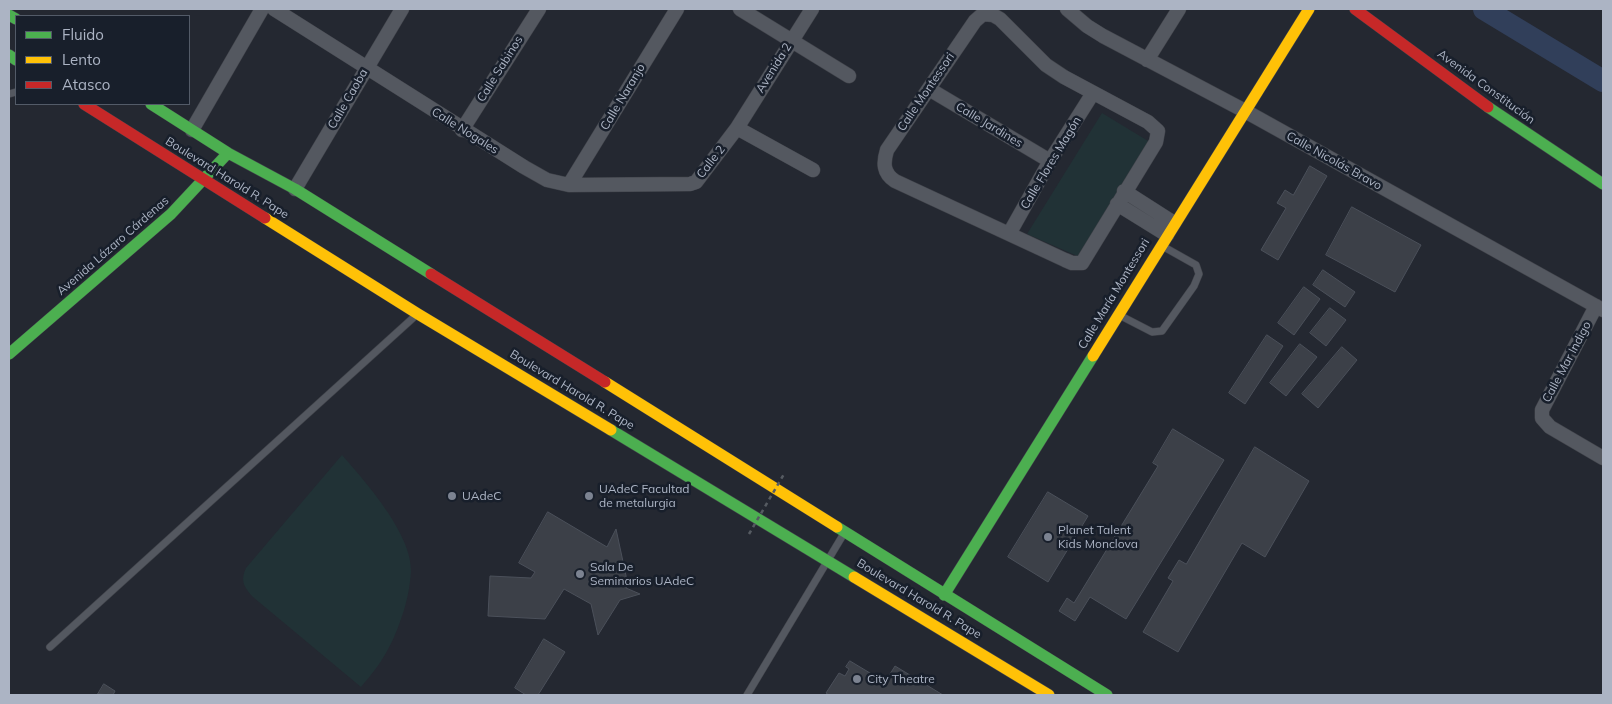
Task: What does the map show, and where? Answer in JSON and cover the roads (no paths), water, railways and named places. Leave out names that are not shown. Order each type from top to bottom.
[{"type":"main road","name":"Calle María Montessori","points":[[944,595],[1308,9]]},
{"type":"main road","name":"Avenida Constitución","points":[[1355,9],[1494,110],[1603,184]]},
{"type":"main road","name":"Boulevard Harold R. Pape","points":[[86,105],[418,314],[1049,695]]},
{"type":"main road","name":"Boulevard Harold R. Pape","points":[[153,105],[228,153],[295,190],[1107,695]]},
{"type":"main road","name":"Avenida Lázaro Cárdenas","points":[[9,354],[107,269],[152,234],[206,181],[228,153]]},
{"type":"street","points":[[192,130],[262,9]]},
{"type":"street","name":"Calle Nogales","points":[[274,9],[462,130],[547,180],[569,186],[678,184]]},
{"type":"street","name":"Calle Caoba","points":[[295,190],[402,9]]},
{"type":"street","name":"Calle Sabinos","points":[[462,130],[539,9]]},
{"type":"street","name":"Calle Naranjo","points":[[569,186],[677,9]]},
{"type":"street","points":[[740,9],[849,76]]},
{"type":"street","name":"Avenida 2","points":[[737,128],[812,9]]},
{"type":"street","name":"Calle Nicolás Bravo","points":[[1067,9],[1087,26],[1147,60],[1600,308]]},
{"type":"street","points":[[1147,60],[1179,9]]},
{"type":"street","name":"Calle Montessori","points":[[983,14],[990,14],[1000,19],[1046,65],[1093,93],[1148,122],[1158,131],[1156,142],[1124,191],[1082,263],[1072,263],[1065,260],[894,181],[884,169],[887,150],[928,88],[983,14]]},
{"type":"street","name":"Calle Jardines","points":[[928,88],[1050,161]]},
{"type":"street","name":"Calle Flores Magón","points":[[1009,234],[1050,161],[1093,93]]},
{"type":"street","points":[[737,128],[813,170]]},
{"type":"street","name":"Calle 2","points":[[678,184],[696,182],[737,128]]},
{"type":"street","points":[[1124,191],[1167,234]]},
{"type":"street","points":[[1117,204],[1167,234]]},
{"type":"street","name":"Calle Mar Indigo","points":[[1600,308],[1542,410],[1542,418],[1550,427],[1603,458]]},
{"type":"lane","points":[[1118,315],[1152,332],[1162,331],[1194,286],[1199,274],[1196,265],[1167,234]]},
{"type":"lane","points":[[50,647],[418,314]]},
{"type":"lane","points":[[746,695],[844,532]]},
{"type":"waterway","points":[[1484,9],[1603,81]]},
{"type":"place","name":"UAdeC","points":[[452,496]]},
{"type":"place","name":"UAdeC Facultad de metalurgia","points":[[589,496]]},
{"type":"place","name":"Planet Talent Kids Monclova","points":[[1048,537]]},
{"type":"place","name":"Sala De Seminarios UAdeC","points":[[580,574]]},
{"type":"place","name":"City Theatre","points":[[857,679]]}]
